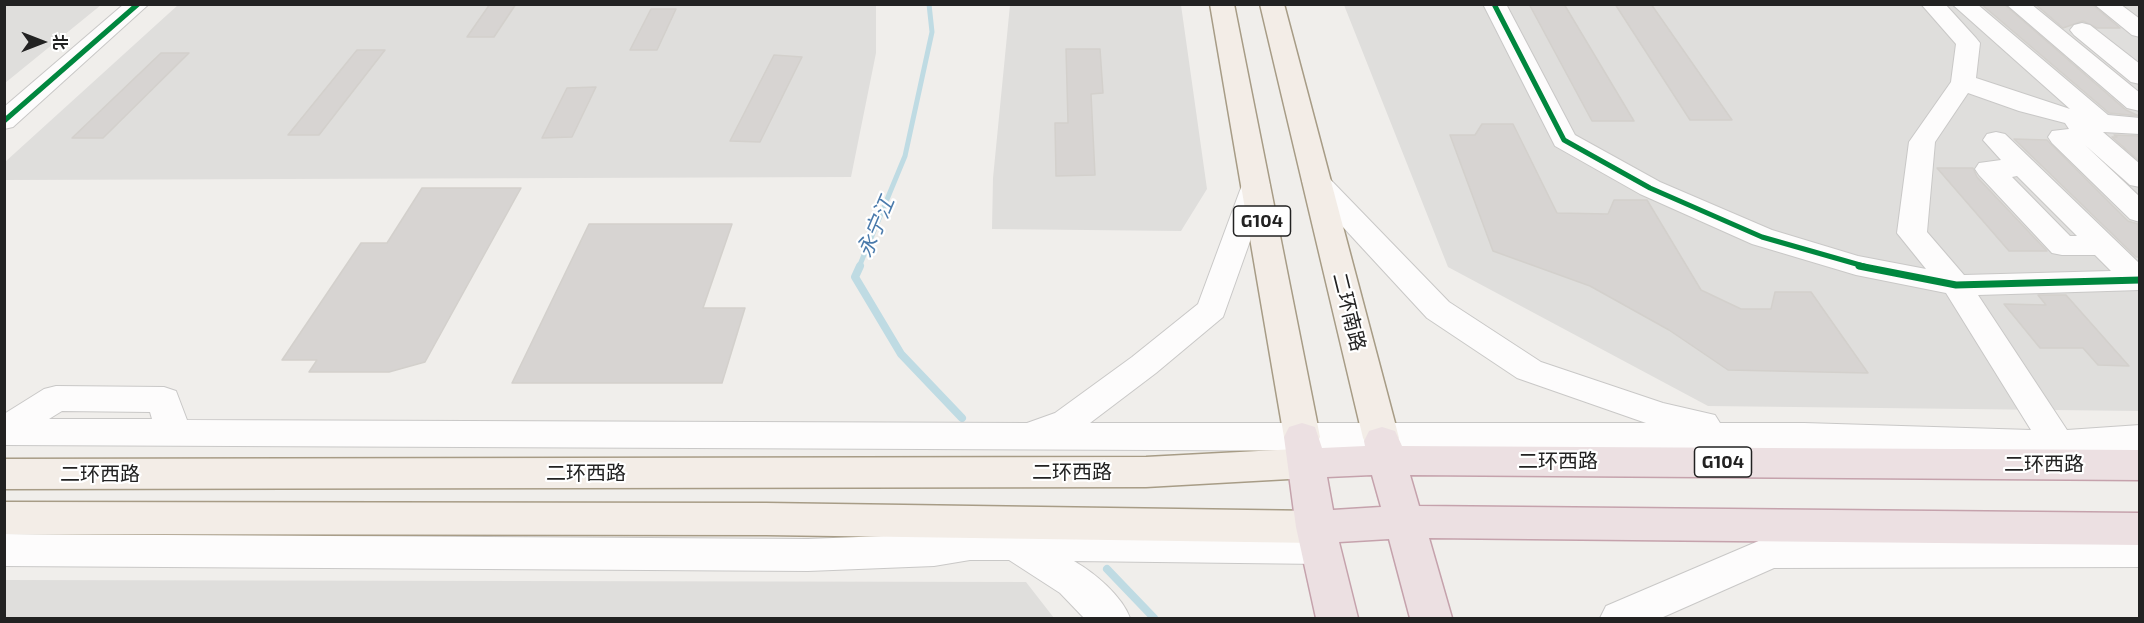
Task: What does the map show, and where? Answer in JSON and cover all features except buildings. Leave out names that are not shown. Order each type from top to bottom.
[{"type":"highway","name":"二环南路","points":[[1384,449],[1431,618]]},
{"type":"highway","name":"二环西路","points":[[1305,450],[2065,454],[2139,465]]},
{"type":"highway","name":"G104","points":[[1305,450],[1318,537],[1337,618]]},
{"type":"highway","points":[[1318,537],[1406,522],[1831,525],[1915,529],[2139,529]]},
{"type":"main road","name":"G104","points":[[1222,4],[1305,450]]},
{"type":"main road","name":"二环南路","points":[[1272,4],[1384,449]]},
{"type":"main road","name":"二环西路","points":[[4,474],[1146,472],[1305,450]]},
{"type":"main road","points":[[4,518],[754,519],[1318,537]]},
{"type":"street","points":[[4,121],[138,4]]},
{"type":"street","points":[[1494,4],[1564,140],[1650,188],[1762,237],[1856,265],[1956,285],[2139,280]]},
{"type":"street","points":[[1932,4],[1968,43],[1963,82],[1922,142],[1912,232],[1956,285],[2065,454]]},
{"type":"street","points":[[1963,4],[2098,130]]},
{"type":"street","points":[[2017,4],[2136,103],[2139,103]]},
{"type":"street","points":[[2050,4],[2139,77]]},
{"type":"street","points":[[2105,4],[2139,30]]},
{"type":"street","points":[[2049,31],[2082,31]]},
{"type":"street","points":[[1963,82],[2028,108],[2073,118],[2098,130]]},
{"type":"street","points":[[2139,126],[2061,137],[2132,188],[2139,213]]},
{"type":"street","points":[[1996,140],[2139,280]]},
{"type":"street","points":[[1316,181],[1438,310],[1529,370],[1660,415],[1763,436]]},
{"type":"street","points":[[1027,435],[1067,422],[1144,365],[1212,309],[1256,185]]},
{"type":"street","points":[[4,432],[1027,435],[1305,450]]},
{"type":"street","points":[[1384,449],[1763,436],[2065,454],[2139,438]]},
{"type":"street","points":[[1620,618],[1831,525]]},
{"type":"street","points":[[4,550],[808,555],[934,550],[970,544],[1318,537]]},
{"type":"street","points":[[1015,544],[1074,580],[1110,618]]},
{"type":"street","points":[[1769,552],[2139,551]]},
{"type":"shaded area","points":[[5,4],[101,4],[101,5],[5,83]]},
{"type":"shaded area","points":[[178,5],[876,5],[876,53],[851,177],[5,180],[5,162]]},
{"type":"shaded area","points":[[1010,5],[1181,5],[1207,189],[1181,231],[992,229],[993,178]]},
{"type":"shaded area","points":[[1344,5],[2139,5],[2139,411],[1708,406],[1448,267]]},
{"type":"shaded area","points":[[4,580],[1026,582],[1054,618],[5,618]]},
{"type":"waterway","name":"永宁江","points":[[859,267],[905,156],[932,32],[929,4]]},
{"type":"waterway","name":"永宁江","points":[[860,266],[855,277],[901,354],[962,418]]},
{"type":"waterway","name":"永宁江","points":[[1107,569],[1154,618]]},
{"type":"cycle path","points":[[4,121],[138,4]]},
{"type":"cycle path","points":[[1494,4],[1564,140],[1650,188],[1762,237],[1856,265],[1956,285],[2140,280]]}]
